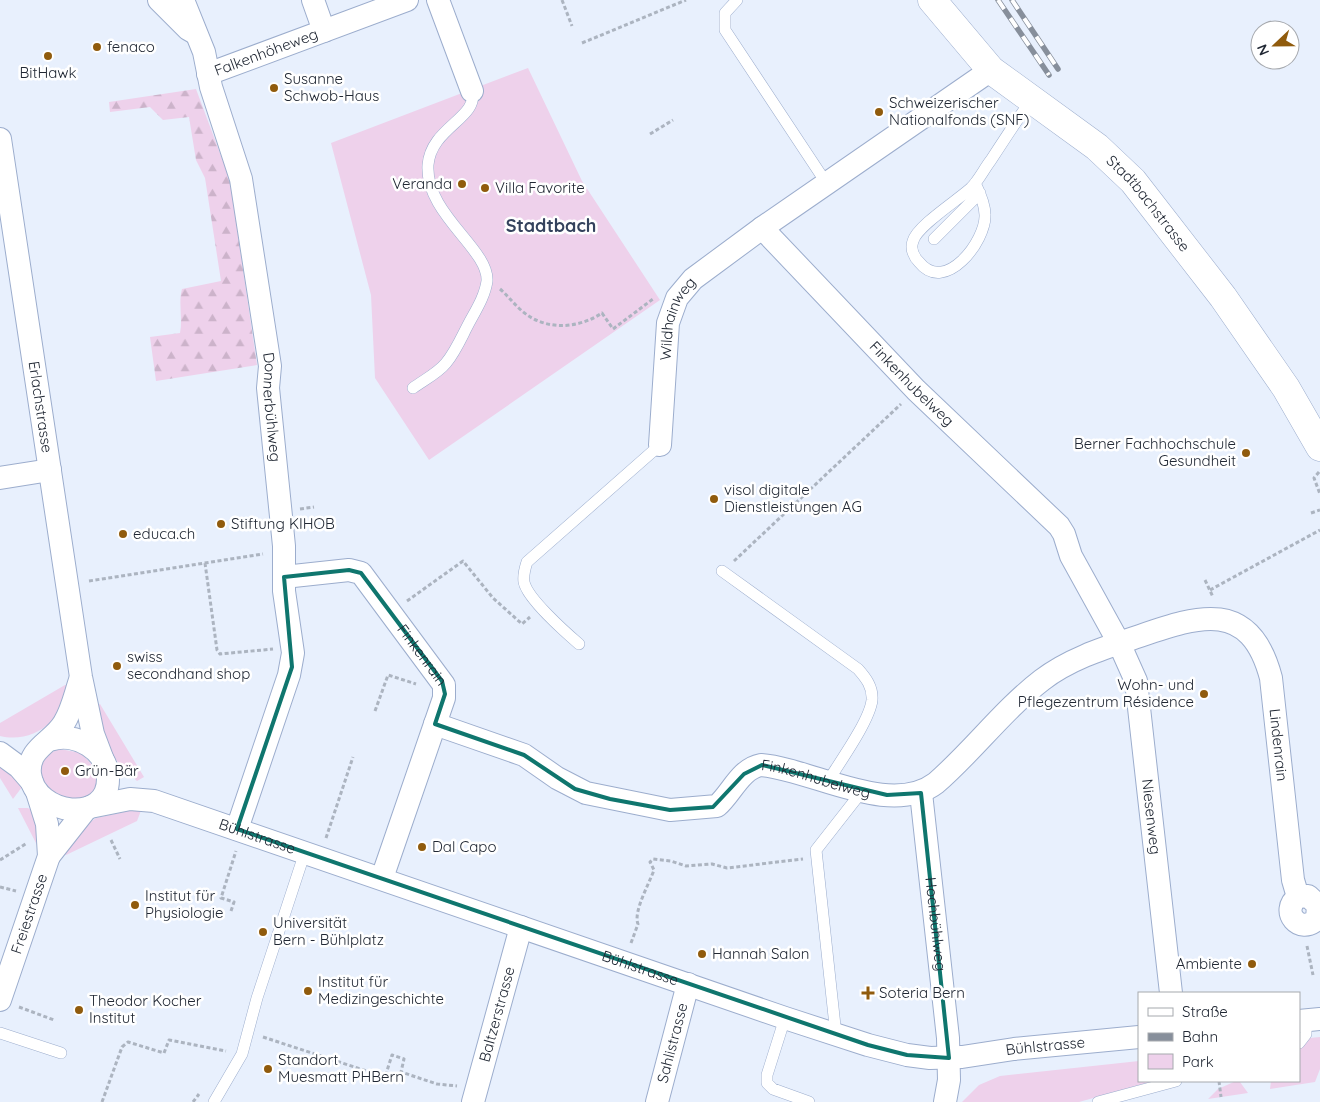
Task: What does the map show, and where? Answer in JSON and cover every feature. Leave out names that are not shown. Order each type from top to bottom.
[{"type":"main road","name":"Stadtbachstrasse","points":[[932,0],[990,70],[1097,147],[1117,164],[1148,198],[1223,296],[1286,388],[1320,459]]},
{"type":"street","points":[[159,0],[188,30],[198,34]]},
{"type":"street","points":[[183,0],[198,34]]},
{"type":"street","name":"Falkenhöheweg","points":[[313,0],[324,31]]},
{"type":"street","name":"Falkenhöheweg","points":[[208,74],[407,0]]},
{"type":"street","points":[[438,0],[472,91]]},
{"type":"street","name":"Donnerbühlweg","points":[[198,34],[208,74],[240,173],[247,213],[270,366],[268,388],[282,528],[284,592],[292,646],[289,675],[237,837]]},
{"type":"street","name":"Wildhainweg","points":[[660,446],[668,323],[672,306],[682,291],[693,279],[762,228],[990,70]]},
{"type":"street","name":"Erlachstrasse","points":[[0,139],[81,677],[93,734],[105,765]]},
{"type":"street","name":"Finkenhubelweg","points":[[762,228],[916,390],[1058,526],[1064,534],[1071,556],[1119,643]]},
{"type":"street","points":[[0,478],[50,470]]},
{"type":"street","name":"Finkenrain","points":[[284,577],[349,570],[355,570],[366,577],[442,681],[445,694],[382,878]]},
{"type":"street","name":"Finkenhubelweg","points":[[435,724],[524,755],[557,778],[586,793],[670,810],[717,806],[742,776],[758,765],[895,796],[921,793],[943,777],[1040,681],[1070,663],[1119,643],[1182,622],[1206,617],[1217,611]]},
{"type":"street","name":"Lindenrain","points":[[1217,611],[1251,636],[1268,664],[1272,678],[1293,880],[1298,897],[1291,904],[1290,914],[1295,922],[1305,926]]},
{"type":"street","name":"Niesenweg","points":[[1119,643],[1136,681],[1171,992]]},
{"type":"street","name":"Erlachstrasse","points":[[46,742],[57,734],[70,712],[81,677]]},
{"type":"street","points":[[0,744],[25,747],[68,738],[80,740],[93,749],[105,765],[108,785],[103,796],[88,808],[76,811],[59,808],[34,787],[18,767],[0,753]]},
{"type":"street","points":[[34,787],[30,773],[31,759],[35,752],[46,742]]},
{"type":"street","name":"Bühlstrasse","points":[[105,765],[118,777],[154,801],[237,837],[305,852],[836,1035],[907,1055],[949,1058],[1014,1049],[1138,1037]]},
{"type":"street","name":"Freiestrasse","points":[[34,787],[47,824],[49,856]]},
{"type":"street","name":"Hochbühlweg","points":[[921,793],[949,1058],[949,1080],[945,1102]]},
{"type":"street","name":"Bühlstrasse","points":[[88,808],[130,799],[154,801]]},
{"type":"street","name":"Freiestrasse","points":[[5,992],[49,856],[88,808]]},
{"type":"street","name":"Baltzerstrasse","points":[[469,1095],[522,927]]},
{"type":"street","name":"Sahlistrasse","points":[[657,1102],[688,984]]},
{"type":"lane","points":[[737,0],[727,10],[724,18],[725,30],[827,184]]},
{"type":"lane","points":[[413,388],[447,362],[480,302],[486,284],[486,274],[482,262],[444,215],[428,178],[429,159],[434,144],[470,108],[474,100],[472,91]]},
{"type":"lane","points":[[934,239],[978,188],[1031,100]]},
{"type":"lane","points":[[978,188],[985,217],[970,249],[962,261],[947,272],[939,273],[927,270],[913,252],[912,242],[919,231],[978,188]]},
{"type":"lane","name":"Wildhainweg","points":[[579,644],[557,625],[527,589],[524,582],[525,568],[531,557],[660,446]]},
{"type":"lane","points":[[722,571],[858,669],[868,680],[872,699],[869,713],[828,781]]},
{"type":"lane","points":[[836,1035],[816,858],[817,848],[863,790]]},
{"type":"lane","points":[[214,1102],[242,1054],[256,998],[305,852]]},
{"type":"lane","points":[[786,1018],[767,1075],[767,1083],[773,1089],[810,1102]]},
{"type":"lane","points":[[1300,1043],[1306,1034],[1308,1020]]},
{"type":"lane","points":[[0,1033],[61,1053]]},
{"type":"lane","points":[[1098,1102],[1172,1082]]},
{"type":"path","points":[[562,0],[572,26]]},
{"type":"path","points":[[582,43],[686,0]]},
{"type":"path","points":[[650,134],[673,120]]},
{"type":"path","points":[[486,284],[501,290],[521,310],[535,320],[563,326],[581,324],[602,313],[613,329],[651,302],[655,295]]},
{"type":"path","points":[[722,571],[904,402]]},
{"type":"path","points":[[1320,459],[1314,478],[1320,494]]},
{"type":"path","points":[[298,510],[314,507]]},
{"type":"path","points":[[1312,513],[1320,510]]},
{"type":"path","points":[[1210,590],[1320,530]]},
{"type":"path","points":[[84,582],[269,553]]},
{"type":"path","points":[[411,598],[463,561],[466,562],[493,598],[522,624],[527,619]]},
{"type":"path","points":[[205,563],[217,650],[220,654],[292,646]]},
{"type":"path","points":[[1205,580],[1217,611]]},
{"type":"path","points":[[375,711],[388,675],[420,686]]},
{"type":"path","points":[[328,831],[353,757]]},
{"type":"path","points":[[231,911],[234,902],[221,898],[237,837]]},
{"type":"path","points":[[111,840],[120,859]]},
{"type":"path","points":[[0,860],[29,842]]},
{"type":"path","points":[[634,933],[638,924],[635,918],[641,898],[646,894],[654,870],[650,862],[653,859],[671,861],[686,866],[712,864],[727,868],[816,858]]},
{"type":"path","points":[[0,887],[22,892]]},
{"type":"path","points":[[1305,926],[1310,969],[1313,975]]},
{"type":"path","points":[[5,992],[54,1020]]},
{"type":"path","points":[[248,1032],[385,1077],[392,1055],[404,1059],[401,1072],[469,1095]]},
{"type":"path","points":[[102,1102],[122,1047],[128,1042],[164,1053],[169,1040],[242,1054]]},
{"type":"path","points":[[1219,1082],[1221,1097]]},
{"type":"highlighted area","points":[[349,570],[361,573],[442,681],[445,694],[435,724],[524,755],[575,789],[610,799],[670,810],[713,807],[744,774],[762,765],[887,795],[921,793],[949,1058],[907,1055],[868,1045],[237,829],[292,667],[284,577]]},
{"type":"green space","points":[[528,68],[582,181],[660,300],[429,460],[375,378],[371,295],[331,143]]},
{"type":"green space","points":[[196,89],[230,180],[257,365],[156,381],[150,337],[180,333],[182,289],[221,281],[205,178],[196,160],[189,117],[163,120],[150,107],[110,112],[109,102]]},
{"type":"green space","points":[[65,685],[70,685],[67,697],[54,718],[46,726],[25,736],[13,738],[0,736],[0,723]]},
{"type":"green space","points":[[100,704],[144,777],[137,781],[119,764],[109,748],[96,706]]},
{"type":"green space","points":[[60,749],[81,753],[97,770],[97,786],[91,795],[81,799],[59,795],[49,789],[43,781],[40,772],[43,762],[46,757]]},
{"type":"green space","points":[[0,763],[22,787],[13,799],[0,778]]},
{"type":"green space","points":[[18,808],[28,808],[34,812],[40,846],[37,845]]},
{"type":"green space","points":[[142,808],[137,821],[66,855],[62,854],[85,826],[96,818]]},
{"type":"green space","points":[[1320,1037],[1320,1069],[1315,1082],[1270,1089],[1271,1082],[1300,1082],[1300,1039]]},
{"type":"green space","points":[[1138,1061],[1138,1082],[1150,1082],[1079,1102],[962,1102],[979,1085],[1000,1076]]},
{"type":"green space","points":[[1234,1082],[1240,1082],[1248,1093],[1208,1099],[1218,1089]]},
{"type":"railway","points":[[998,0],[1049,75]]},
{"type":"railway","points":[[1012,0],[1058,69]]},
{"type":"place","name":"fenaco","points":[[97,47]]},
{"type":"place","name":"BitHawk","points":[[48,56]]},
{"type":"place","name":"Susanne Schwob-Haus","points":[[274,88]]},
{"type":"place","name":"Schweizerischer Nationalfonds (SNF)","points":[[879,112]]},
{"type":"place","name":"Veranda","points":[[462,184]]},
{"type":"place","name":"Villa Favorite","points":[[485,188]]},
{"type":"place","name":"Berner Fachhochschule Gesundheit","points":[[1246,453]]},
{"type":"place","name":"visol digitale Dienstleistungen AG","points":[[714,499]]},
{"type":"place","name":"Stiftung KIHOB","points":[[221,524]]},
{"type":"place","name":"educa.ch","points":[[123,534]]},
{"type":"place","name":"swiss secondhand shop","points":[[117,666]]},
{"type":"place","name":"Wohn- und Pflegezentrum Résidence","points":[[1204,694]]},
{"type":"place","name":"Grün-Bär","points":[[65,771]]},
{"type":"place","name":"Dal Capo","points":[[422,847]]},
{"type":"place","name":"Institut für Physiologie","points":[[135,905]]},
{"type":"place","name":"Universität Bern - Bühlplatz","points":[[263,932]]},
{"type":"place","name":"Hannah Salon","points":[[702,954]]},
{"type":"place","name":"Ambiente","points":[[1252,964]]},
{"type":"place","name":"Institut für Medizingeschichte","points":[[308,991]]},
{"type":"place","name":"Soteria Bern","points":[[868,993]]},
{"type":"place","name":"Theodor Kocher Institut","points":[[79,1010]]},
{"type":"place","name":"Standort Muesmatt PHBern","points":[[268,1069]]},
{"type":"district","name":"Stadtbach","points":[[551,226]]}]
